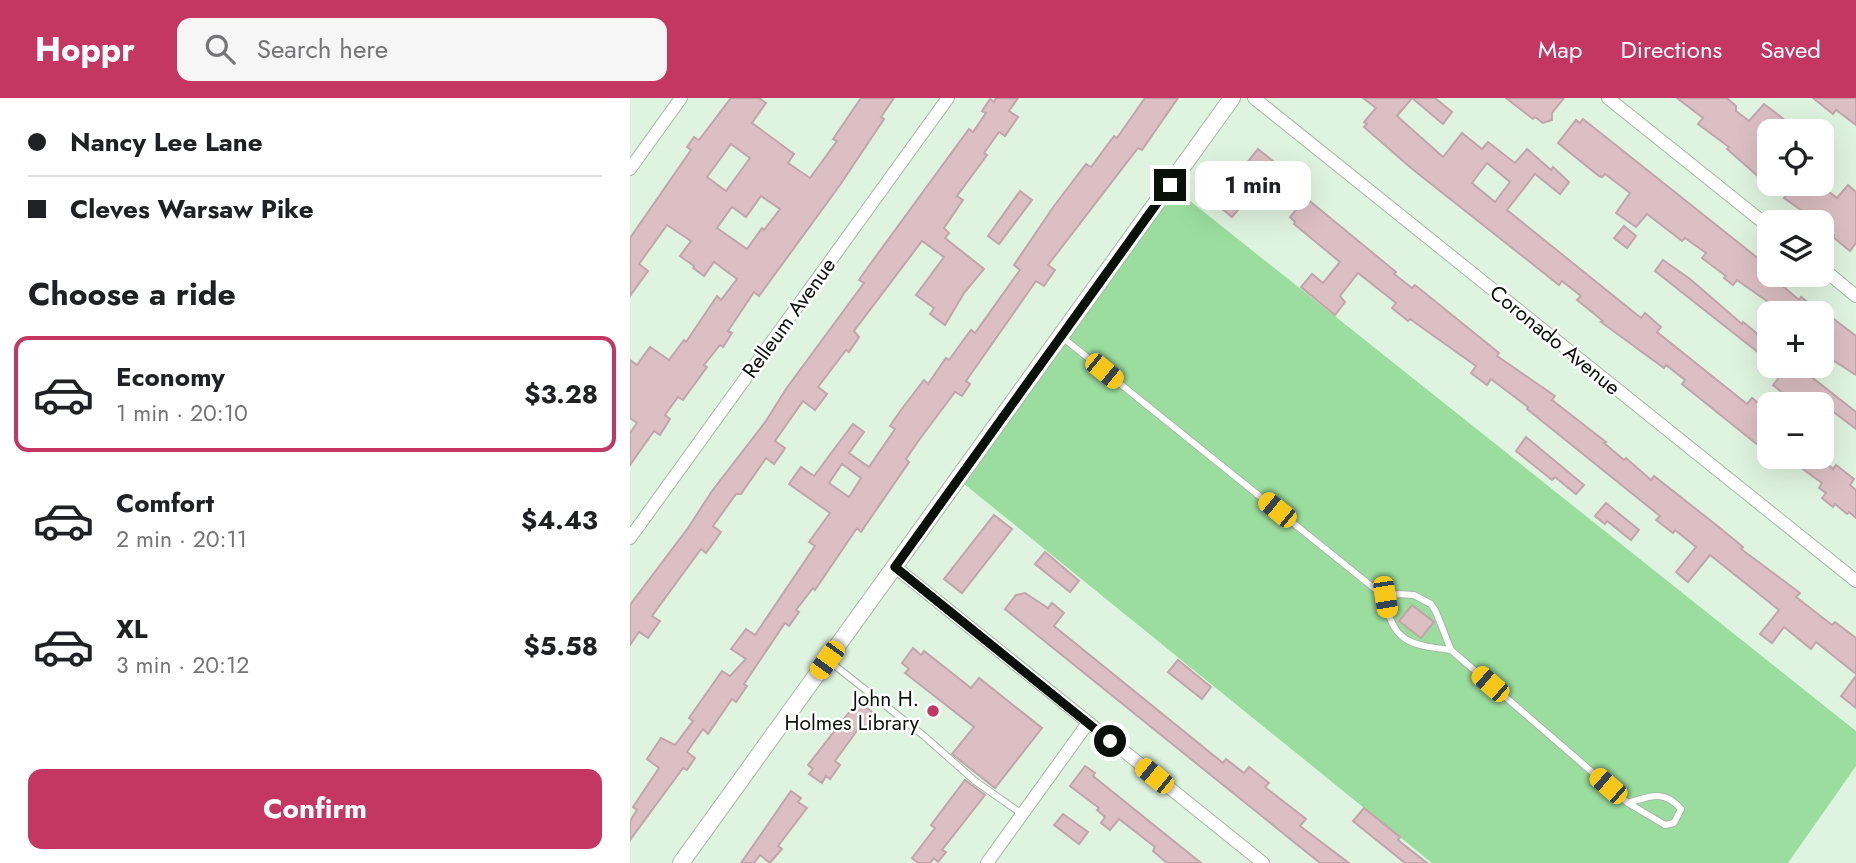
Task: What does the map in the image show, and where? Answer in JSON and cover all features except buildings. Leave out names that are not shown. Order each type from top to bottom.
[{"type":"street","points":[[630,169],[681,98]]},
{"type":"street","name":"Relleum Avenue","points":[[630,538],[948,98]]},
{"type":"street","points":[[681,863],[1232,98]]},
{"type":"street","name":"Coronado Avenue","points":[[1254,98],[1856,581]]},
{"type":"street","points":[[1608,98],[1757,217]]},
{"type":"street","points":[[1834,278],[1856,296]]},
{"type":"street","points":[[895,567],[1263,863]]},
{"type":"street","points":[[987,863],[1088,723]]},
{"type":"lane","points":[[1061,336],[1385,597],[1388,615],[1398,635],[1418,645],[1451,650]]},
{"type":"lane","points":[[1385,597],[1414,595],[1431,604],[1451,650],[1628,803],[1665,825],[1674,823],[1681,809],[1672,799],[1653,795],[1628,803]]},
{"type":"lane","points":[[827,660],[924,736],[975,781],[1022,814]]},
{"type":"green space","points":[[1170,185],[1856,731],[1856,766],[1788,863],[1432,863],[958,479]]},
{"type":"place","name":"John H. Holmes Library","points":[[933,711]]},
{"type":"route","points":[[1110,741],[895,567],[1170,185]]}]
